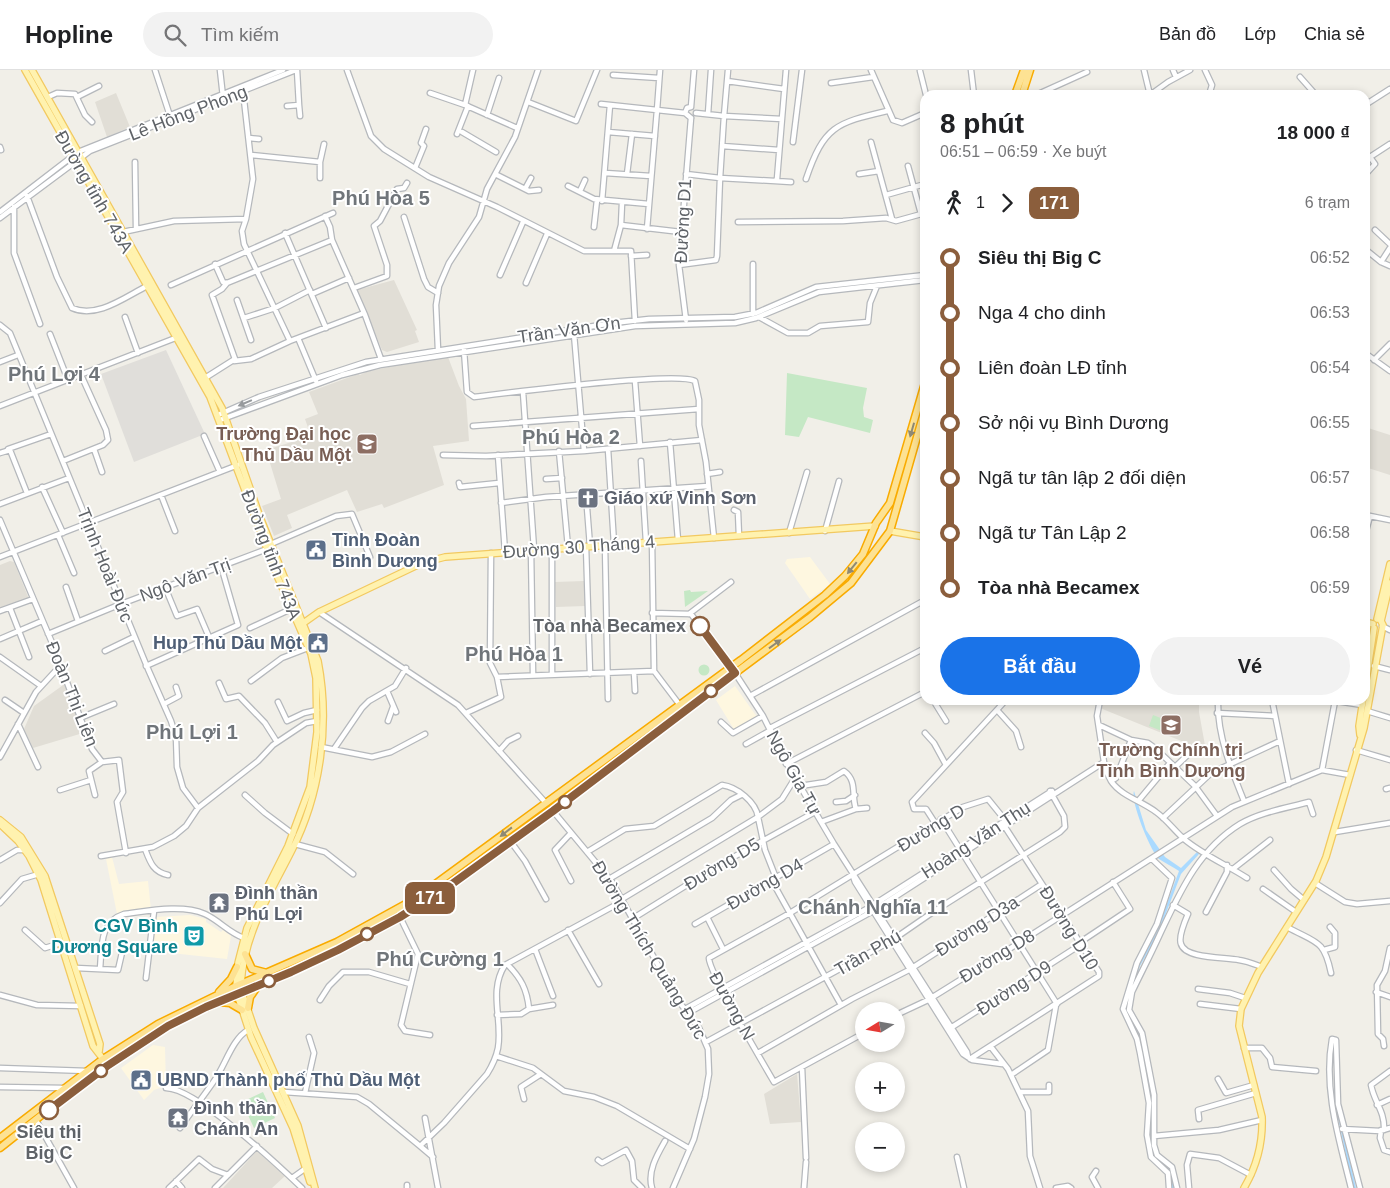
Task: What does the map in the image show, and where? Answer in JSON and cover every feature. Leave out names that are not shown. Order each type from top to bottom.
[{"type":"highway","points":[[1017,90],[1024,70]]},
{"type":"highway","points":[[1024,90],[1030,70]]},
{"type":"highway","points":[[0,1138],[103,1060],[158,1024],[214,1000],[240,993],[322,957],[400,917],[452,884],[553,811],[733,670],[825,595],[864,554],[877,523],[890,503],[920,400]]},
{"type":"highway","points":[[0,1148],[76,1090],[80,1090],[104,1072],[107,1066],[158,1032],[238,985],[337,942],[396,910],[450,874],[679,704],[809,618],[851,583],[889,530],[920,426]]},
{"type":"highway","points":[[877,523],[886,520],[889,530]]},
{"type":"highway","points":[[877,523],[880,534],[889,530]]},
{"type":"highway","points":[[545,802],[553,811]]},
{"type":"highway","points":[[396,910],[400,917]]},
{"type":"highway","points":[[245,954],[252,969],[268,973]]},
{"type":"highway","points":[[214,1000],[237,967]]},
{"type":"highway","points":[[238,985],[240,993]]},
{"type":"highway","points":[[214,1000],[230,1003],[245,1009],[251,994],[258,985]]},
{"type":"highway","points":[[103,1060],[107,1066]]},
{"type":"main road","name":"Đường tỉnh 743A","points":[[25,70],[48,98],[77,156],[123,232],[222,416]]},
{"type":"main road","name":"Đường tỉnh 743A","points":[[32,70],[34,79],[147,286],[206,378],[222,416],[291,609],[301,624],[316,678],[317,722],[315,756],[310,787],[293,834],[244,938],[237,967],[238,985]]},
{"type":"main road","name":"Đường 30 Tháng 4","points":[[301,624],[320,612],[433,559],[552,548],[789,533],[877,523]]},
{"type":"main road","points":[[889,530],[920,536]]},
{"type":"main road","name":"Đường tỉnh 743A","points":[[238,985],[251,931],[260,906],[295,844],[315,788],[321,747],[321,678],[316,653],[301,624],[269,547]]},
{"type":"main road","points":[[1370,664],[1390,564]]},
{"type":"main road","points":[[1370,692],[1378,625],[1390,583]]},
{"type":"main road","points":[[1370,623],[1378,625]]},
{"type":"main road","points":[[1360,735],[1359,726],[1362,705]]},
{"type":"main road","points":[[1244,1188],[1251,1175],[1262,1139],[1262,1120],[1239,1026],[1241,1009],[1262,968],[1315,883],[1335,832],[1368,705]]},
{"type":"main road","points":[[0,820],[20,839],[46,876],[100,1044],[98,1052]]},
{"type":"main road","points":[[0,824],[20,839],[39,874],[93,1046],[103,1060]]},
{"type":"main road","points":[[240,993],[269,1068]]},
{"type":"main road","points":[[245,1009],[248,1030],[281,1093],[303,1148],[314,1188]]},
{"type":"main road","points":[[303,1148],[306,1168],[314,1188]]},
{"type":"street","points":[[155,70],[170,118]]},
{"type":"street","points":[[220,70],[223,97]]},
{"type":"street","name":"Lê Hồng Phong","points":[[0,212],[77,156],[223,97],[283,70]]},
{"type":"street","points":[[296,70],[300,116]]},
{"type":"street","name":"Lê Hồng Phong","points":[[223,97],[296,70]]},
{"type":"street","points":[[347,70],[371,136],[384,149],[415,168],[482,202],[497,207],[584,252],[631,251],[635,320]]},
{"type":"street","points":[[456,134],[467,105],[473,70]]},
{"type":"street","points":[[438,352],[435,320],[438,293],[450,263],[479,217],[482,202],[515,137],[538,70]]},
{"type":"street","points":[[528,102],[576,121],[597,70]]},
{"type":"street","points":[[647,229],[660,70]]},
{"type":"street","points":[[694,70],[691,107],[696,113],[782,119]]},
{"type":"street","points":[[708,114],[711,70]]},
{"type":"street","points":[[679,265],[716,260],[728,70]]},
{"type":"street","points":[[776,180],[786,70]]},
{"type":"street","points":[[794,142],[802,70]]},
{"type":"street","points":[[871,70],[890,117],[897,123],[920,116]]},
{"type":"street","points":[[971,70],[973,90]]},
{"type":"street","points":[[1144,70],[1149,90]]},
{"type":"street","points":[[1173,70],[1176,77]]},
{"type":"street","points":[[1157,90],[1190,70]]},
{"type":"street","points":[[1205,70],[1212,83],[1210,90]]},
{"type":"street","points":[[920,71],[925,90]]},
{"type":"street","points":[[1047,90],[1087,72]]},
{"type":"street","points":[[613,75],[659,78]]},
{"type":"street","points":[[832,83],[873,77]]},
{"type":"street","points":[[1300,77],[1312,90]]},
{"type":"street","points":[[487,114],[499,78]]},
{"type":"street","points":[[727,81],[784,89]]},
{"type":"street","points":[[77,97],[99,86]]},
{"type":"street","points":[[1370,102],[1390,89]]},
{"type":"street","points":[[243,91],[253,179],[242,239],[290,341]]},
{"type":"street","points":[[48,98],[57,93],[73,93],[77,97],[85,115],[92,122]]},
{"type":"street","points":[[430,93],[467,105],[517,128]]},
{"type":"street","points":[[601,104],[685,113],[691,118],[696,113]]},
{"type":"street","points":[[286,106],[299,105]]},
{"type":"street","points":[[594,227],[605,172],[610,105]]},
{"type":"street","points":[[685,113],[687,108],[691,107]]},
{"type":"street","points":[[806,179],[812,159],[834,128],[844,122],[888,111]]},
{"type":"street","name":"Đường D1","points":[[687,321],[679,265],[691,118]]},
{"type":"street","points":[[415,168],[424,146],[421,143],[426,129]]},
{"type":"street","points":[[462,132],[496,152]]},
{"type":"street","points":[[608,132],[655,136]]},
{"type":"street","points":[[627,174],[632,134]]},
{"type":"street","points":[[249,138],[259,139]]},
{"type":"street","points":[[871,142],[892,219]]},
{"type":"street","points":[[320,178],[320,162],[324,144]]},
{"type":"street","points":[[1370,169],[1375,164],[1370,157],[1390,144]]},
{"type":"street","points":[[722,146],[779,150]]},
{"type":"street","points":[[251,154],[320,162]]},
{"type":"street","name":"Lê Hồng Phong","points":[[0,218],[77,156]]},
{"type":"street","points":[[135,162],[136,228]]},
{"type":"street","points":[[908,166],[920,205]]},
{"type":"street","points":[[859,174],[879,171]]},
{"type":"street","points":[[605,172],[651,176]]},
{"type":"street","points":[[495,174],[525,189],[534,192],[539,190]]},
{"type":"street","points":[[686,174],[791,182]]},
{"type":"street","points":[[525,189],[531,178]]},
{"type":"street","points":[[580,191],[585,180]]},
{"type":"street","points":[[354,288],[387,276],[387,265],[374,226],[380,220],[397,189],[404,188],[407,184]]},
{"type":"street","points":[[886,195],[920,185]]},
{"type":"street","points":[[568,186],[600,201],[649,204]]},
{"type":"street","points":[[27,196],[39,224],[57,277],[72,308],[78,311],[96,311],[147,286]]},
{"type":"street","points":[[614,251],[621,225],[622,203]]},
{"type":"street","points":[[14,207],[14,254],[40,324]]},
{"type":"street","points":[[171,285],[285,233],[333,214]]},
{"type":"street","points":[[738,222],[892,219],[901,221],[920,215]]},
{"type":"street","points":[[325,216],[330,227],[332,240],[354,288],[381,358]]},
{"type":"street","points":[[404,217],[424,279],[428,287],[438,293]]},
{"type":"street","points":[[123,232],[174,221],[246,219]]},
{"type":"street","points":[[500,275],[523,222]]},
{"type":"street","points":[[621,225],[681,232]]},
{"type":"street","points":[[1375,230],[1390,244]]},
{"type":"street","points":[[285,233],[326,328]]},
{"type":"street","points":[[526,283],[547,234]]},
{"type":"street","points":[[234,361],[212,295],[222,289],[227,282],[332,240]]},
{"type":"street","points":[[1381,262],[1390,248]]},
{"type":"street","points":[[1370,254],[1390,266]]},
{"type":"street","points":[[632,256],[647,255]]},
{"type":"street","points":[[215,264],[223,282],[227,282]]},
{"type":"street","points":[[753,264],[753,314]]},
{"type":"street","name":"Trần Văn Ơn","points":[[222,416],[316,382],[361,369],[438,352],[635,320],[735,323],[759,317],[811,294],[920,276]]},
{"type":"street","points":[[244,318],[275,308],[349,278]]},
{"type":"street","name":"Trần Văn Ơn","points":[[316,382],[349,367],[381,358],[464,350],[635,326],[735,317],[753,314],[816,287],[920,280]]},
{"type":"street","points":[[759,317],[788,333],[808,333],[820,326],[868,322],[870,303],[877,284]]},
{"type":"street","points":[[237,300],[251,340]]},
{"type":"street","points":[[206,378],[234,361],[251,359],[290,341],[364,313]]},
{"type":"street","points":[[126,317],[138,353]]},
{"type":"street","name":"Trịnh Hoài Đức","points":[[0,325],[10,333],[146,666],[164,704],[176,737],[175,757],[183,788],[198,808]]},
{"type":"street","points":[[50,334],[68,380]]},
{"type":"street","points":[[574,334],[584,451]]},
{"type":"street","points":[[0,406],[178,337]]},
{"type":"street","points":[[298,338],[316,382]]},
{"type":"street","points":[[1374,360],[1390,344]]},
{"type":"street","points":[[464,350],[468,394],[474,397],[635,381],[692,379],[697,382],[698,424],[707,474],[714,538]]},
{"type":"street","points":[[0,362],[18,355]]},
{"type":"street","points":[[1370,357],[1390,371]]},
{"type":"street","points":[[63,461],[107,443],[108,440],[106,430],[81,375]]},
{"type":"street","points":[[635,381],[640,446]]},
{"type":"street","points":[[523,392],[533,550],[533,674]]},
{"type":"street","points":[[473,426],[699,409]]},
{"type":"street","points":[[0,453],[51,434]]},
{"type":"street","points":[[204,436],[220,472]]},
{"type":"street","points":[[443,456],[498,456],[584,451],[702,440]]},
{"type":"street","points":[[670,442],[678,540]]},
{"type":"street","points":[[94,449],[102,472]]},
{"type":"street","points":[[608,449],[614,544]]},
{"type":"street","points":[[6,450],[12,453],[28,493]]},
{"type":"street","points":[[560,451],[568,547]]},
{"type":"street","points":[[498,456],[505,552]]},
{"type":"street","points":[[641,462],[649,542],[654,671],[679,704]]},
{"type":"street","points":[[0,557],[239,464]]},
{"type":"street","points":[[707,474],[720,472]]},
{"type":"street","points":[[789,533],[807,472]]},
{"type":"street","points":[[0,504],[69,478]]},
{"type":"street","points":[[546,479],[562,478]]},
{"type":"street","points":[[825,530],[839,481]]},
{"type":"street","points":[[458,483],[460,487],[499,482]]},
{"type":"street","points":[[501,503],[564,496],[708,486]]},
{"type":"street","points":[[42,487],[74,573]]},
{"type":"street","points":[[161,495],[175,531]]},
{"type":"street","points":[[586,495],[590,674]]},
{"type":"street","points":[[734,510],[738,512],[739,536]]},
{"type":"street","name":"Ngô Văn Trị","points":[[48,634],[269,547],[336,516],[352,514],[370,557]]},
{"type":"street","points":[[1370,516],[1390,520]]},
{"type":"street","name":"Đoàn Thị Liên","points":[[0,520],[48,634],[92,749],[102,762],[119,760],[123,792],[117,802],[126,853]]},
{"type":"street","points":[[605,545],[608,699]]},
{"type":"street","points":[[552,548],[552,674]]},
{"type":"street","points":[[466,713],[501,697],[497,677],[490,663],[490,553]]},
{"type":"street","points":[[146,666],[238,625],[221,566]]},
{"type":"street","points":[[652,614],[690,614],[731,582]]},
{"type":"street","points":[[66,587],[78,621]]},
{"type":"street","points":[[165,587],[177,616],[197,609],[208,637]]},
{"type":"street","points":[[0,611],[33,599]]},
{"type":"street","points":[[750,696],[920,603]]},
{"type":"street","points":[[10,608],[29,657]]},
{"type":"street","points":[[250,628],[291,609]]},
{"type":"street","points":[[320,612],[406,668],[466,713],[545,802]]},
{"type":"street","name":"Ngô Gia Tự","points":[[690,614],[733,670],[763,716],[794,778],[873,908],[949,1029],[967,1052],[969,1058]]},
{"type":"street","points":[[0,639],[42,621]]},
{"type":"street","points":[[1378,625],[1390,630]]},
{"type":"street","points":[[105,651],[134,637]]},
{"type":"street","points":[[251,681],[282,658],[308,648]]},
{"type":"street","points":[[746,744],[770,729],[920,651]]},
{"type":"street","points":[[0,657],[41,686]]},
{"type":"street","points":[[0,757],[41,686],[60,666]]},
{"type":"street","points":[[1374,666],[1390,670]]},
{"type":"street","points":[[334,749],[362,708],[369,701],[395,686],[406,668]]},
{"type":"street","points":[[497,677],[533,674],[654,671]]},
{"type":"street","points":[[634,672],[635,691]]},
{"type":"street","points":[[219,683],[226,699],[239,696],[245,691]]},
{"type":"street","points":[[164,704],[179,696],[176,687]]},
{"type":"street","points":[[387,691],[394,710],[388,721]]},
{"type":"street","points":[[786,764],[920,695]]},
{"type":"street","points":[[239,696],[264,723],[277,742]]},
{"type":"street","points":[[5,700],[24,713]]},
{"type":"street","points":[[278,702],[287,721],[304,713],[317,710]]},
{"type":"street","points":[[80,718],[114,704]]},
{"type":"street","points":[[936,705],[946,721]]},
{"type":"street","points":[[935,823],[926,809],[914,809],[912,802],[1002,705]]},
{"type":"street","points":[[1098,705],[1098,725],[1104,762],[1111,781],[1122,792],[1139,800],[1163,818],[1184,839],[1247,878]]},
{"type":"street","points":[[1218,705],[1217,713],[1229,763],[1244,801]]},
{"type":"street","points":[[1273,705],[1288,784]]},
{"type":"street","points":[[1331,705],[1322,770],[1350,775]]},
{"type":"street","points":[[997,710],[1016,730],[1021,746]]},
{"type":"street","points":[[1367,711],[1390,718]]},
{"type":"street","points":[[1217,713],[1275,716]]},
{"type":"street","points":[[721,722],[732,734],[763,716]]},
{"type":"street","points":[[101,856],[145,849],[174,836],[186,826],[198,808],[258,760],[277,742],[306,723],[317,722]]},
{"type":"street","points":[[18,724],[38,767]]},
{"type":"street","points":[[1098,725],[1131,740],[1148,743],[1195,786],[1217,816]]},
{"type":"street","points":[[925,733],[934,743],[946,765]]},
{"type":"street","points":[[321,747],[372,757],[391,752],[425,734]]},
{"type":"street","points":[[499,751],[508,741],[518,736]]},
{"type":"street","points":[[1111,781],[1116,778],[1131,740]]},
{"type":"street","points":[[1163,818],[1210,774],[1229,763],[1280,741]]},
{"type":"street","points":[[0,744],[5,748]]},
{"type":"street","points":[[1175,767],[1194,749]]},
{"type":"street","points":[[1356,750],[1390,760]]},
{"type":"street","points":[[95,795],[90,770],[102,762]]},
{"type":"street","name":"Hoàng Văn Thụ","points":[[988,835],[1005,820],[1014,818],[1054,796],[1059,790],[1104,762]]},
{"type":"street","points":[[1139,800],[1170,763]]},
{"type":"street","name":"Đường D8","points":[[930,998],[1061,914],[1167,850],[1217,816],[1244,801],[1322,770]]},
{"type":"street","points":[[800,786],[826,782],[844,771],[848,775],[856,795],[856,809]]},
{"type":"street","points":[[420,1146],[487,1074],[496,1056],[498,1042],[497,982],[501,971],[507,964],[622,900],[758,818],[782,799],[794,778]]},
{"type":"street","points":[[60,790],[91,780]]},
{"type":"street","points":[[587,852],[625,829],[654,826],[720,786],[726,786],[741,795],[754,805],[774,880],[841,1005]]},
{"type":"street","name":"Hoàng Văn Thụ","points":[[686,1011],[808,946],[873,908],[988,835],[1005,827],[1050,791],[1059,790]]},
{"type":"street","name":"Trần Phú","points":[[706,1042],[893,940],[1024,856],[1064,828],[1064,816],[1050,791]]},
{"type":"street","points":[[245,795],[293,834]]},
{"type":"street","points":[[610,879],[712,818],[732,800],[741,795]]},
{"type":"street","points":[[836,802],[846,801],[856,795]]},
{"type":"street","name":"Đường D","points":[[853,874],[963,806],[988,799],[1005,820]]},
{"type":"street","points":[[1177,1188],[1172,1167],[1157,1155],[1154,1136],[1154,1095],[1146,1048],[1138,1025],[1129,1010],[1129,1002],[1136,975],[1194,867],[1225,836],[1255,817],[1309,802],[1314,814]]},
{"type":"street","points":[[821,822],[856,809],[868,808]]},
{"type":"street","name":"Đường Thích Quảng Đức","points":[[553,811],[610,879],[686,1011],[706,1042],[710,1057],[708,1083],[690,1148],[674,1188]]},
{"type":"street","name":"Đường D5","points":[[632,919],[645,909],[762,840],[815,812]]},
{"type":"street","points":[[941,819],[1057,1005],[1048,1050],[1011,1074]]},
{"type":"street","points":[[1335,832],[1390,822]]},
{"type":"street","name":"Đường D10","points":[[969,1058],[991,1047],[1099,976],[1099,972],[1005,827]]},
{"type":"street","points":[[571,882],[555,850],[572,833]]},
{"type":"street","points":[[1233,869],[1270,840]]},
{"type":"street","points":[[511,842],[530,869],[546,899]]},
{"type":"street","points":[[295,844],[325,852],[353,874]]},
{"type":"street","name":"Đường D4","points":[[695,924],[834,844]]},
{"type":"street","points":[[145,849],[153,867],[158,873],[168,875]]},
{"type":"street","points":[[0,860],[17,850],[25,850]]},
{"type":"street","points":[[1154,858],[1172,878],[1165,903],[1123,1009],[1137,1039],[1149,1103],[1147,1135],[1151,1156],[1168,1173],[1169,1188]]},
{"type":"street","points":[[1206,912],[1227,872],[1227,865]]},
{"type":"street","points":[[1274,870],[1290,889],[1304,900]]},
{"type":"street","points":[[0,903],[2,896],[22,879],[35,873],[39,874]]},
{"type":"street","name":"Đường N","points":[[853,874],[790,913],[723,949],[708,961],[723,992],[774,1082],[855,1038]]},
{"type":"street","name":"Đường D9","points":[[949,1029],[1130,910],[1113,882]]},
{"type":"street","points":[[1315,883],[1345,902],[1357,904],[1388,901],[1390,907]]},
{"type":"street","name":"Đường D3a","points":[[758,1053],[841,1005],[911,968],[1042,884]]},
{"type":"street","points":[[1263,889],[1296,912]]},
{"type":"street","points":[[1165,903],[1188,914],[1180,940],[1184,950],[1203,957],[1240,960],[1262,968]]},
{"type":"street","points":[[100,969],[105,926],[116,916],[191,910],[221,922],[232,934],[244,938]]},
{"type":"street","points":[[146,978],[154,912]]},
{"type":"street","points":[[400,917],[418,950],[401,1021],[402,1028],[405,1032],[430,1035]]},
{"type":"street","points":[[706,917],[723,949]]},
{"type":"street","points":[[1287,927],[1321,945],[1331,973]]},
{"type":"street","points":[[1324,950],[1335,947],[1335,933],[1330,927]]},
{"type":"street","points":[[25,930],[45,948],[61,943]]},
{"type":"street","points":[[568,930],[599,984]]},
{"type":"street","points":[[76,968],[118,970],[124,944]]},
{"type":"street","points":[[1384,1046],[1383,1039],[1378,1034],[1379,1007],[1376,992],[1377,985],[1385,971],[1390,948]]},
{"type":"street","points":[[535,949],[553,996]]},
{"type":"street","points":[[507,964],[520,977],[526,989],[529,1009]]},
{"type":"street","points":[[320,1000],[329,986],[343,972],[369,972],[410,984]]},
{"type":"street","points":[[1198,989],[1230,993],[1245,998]]},
{"type":"street","points":[[1376,992],[1390,997]]},
{"type":"street","points":[[0,995],[37,1005],[81,1006]]},
{"type":"street","points":[[905,1010],[930,998]]},
{"type":"street","points":[[1200,1004],[1241,1009]]},
{"type":"street","points":[[497,1015],[521,1014],[529,1009],[553,1005]]},
{"type":"street","points":[[1132,1029],[1138,1025]]},
{"type":"street","points":[[180,1128],[199,1102],[204,1091],[213,1083],[238,1039],[248,1030]]},
{"type":"street","points":[[305,1093],[314,1053],[310,1037]]},
{"type":"street","points":[[1351,1188],[1335,1129],[1330,1095],[1332,1038],[1336,1040],[1338,1104],[1360,1188]]},
{"type":"street","points":[[991,1047],[1011,1074],[1028,1111],[1031,1165],[1040,1188]]},
{"type":"street","points":[[1244,1048],[1262,1048],[1270,1058],[1272,1067],[1316,1071]]},
{"type":"street","points":[[496,1056],[523,1064],[541,1074],[564,1091],[594,1097],[617,1106],[690,1148]]},
{"type":"street","points":[[969,1058],[1002,1064]]},
{"type":"street","points":[[802,1067],[806,1160],[804,1188]]},
{"type":"street","points":[[0,1068],[88,1071]]},
{"type":"street","points":[[1390,1071],[1371,1085],[1372,1094],[1384,1117],[1380,1138],[1384,1150],[1390,1152]]},
{"type":"street","points":[[524,1099],[521,1087],[541,1074]]},
{"type":"street","points":[[1218,1079],[1226,1092],[1254,1085]]},
{"type":"street","points":[[1020,1092],[1048,1092],[1049,1084]]},
{"type":"street","points":[[0,1087],[65,1088]]},
{"type":"street","points":[[166,1088],[174,1088],[199,1102],[257,1146],[302,1188]]},
{"type":"street","points":[[1200,1119],[1198,1110],[1256,1092]]},
{"type":"street","points":[[281,1093],[357,1097],[369,1104],[433,1157]]},
{"type":"street","points":[[1377,1104],[1390,1099]]},
{"type":"street","points":[[425,1118],[430,1136],[438,1188]]},
{"type":"street","points":[[36,1120],[74,1188]]},
{"type":"street","points":[[1154,1136],[1219,1130],[1262,1120]]},
{"type":"street","points":[[1337,1128],[1383,1130],[1390,1128]]},
{"type":"street","points":[[652,1188],[650,1181],[652,1168],[665,1141]]},
{"type":"street","points":[[215,1188],[257,1146]]},
{"type":"street","points":[[598,1160],[602,1163],[626,1150],[632,1161],[634,1180],[642,1188]]},
{"type":"street","points":[[1189,1188],[1187,1165],[1190,1154],[1219,1158],[1251,1175]]},
{"type":"street","points":[[1151,1156],[1157,1155]]},
{"type":"street","points":[[957,1157],[964,1188]]},
{"type":"street","points":[[169,1188],[199,1158],[212,1169],[228,1175]]},
{"type":"street","points":[[292,1178],[306,1168]]},
{"type":"street","points":[[1096,1172],[1092,1177],[1098,1188]]},
{"type":"street","points":[[176,1182],[182,1188]]},
{"type":"street","points":[[1056,1188],[1068,1186],[1071,1188]]},
{"type":"shaded area","points":[[116,93],[130,127],[107,137],[95,102]]},
{"type":"shaded area","points":[[394,280],[417,330],[415,331],[419,342],[387,352],[382,350],[357,290]]},
{"type":"shaded area","points":[[166,350],[205,434],[134,462],[101,374]]},
{"type":"shaded area","name":"Trường Đại học Thủ Dầu Một","points":[[448,357],[466,399],[469,441],[433,446],[444,485],[384,508],[382,504],[357,512],[347,490],[287,515],[292,528],[274,536],[262,506],[281,499],[266,450],[311,436],[305,419],[318,414],[309,392],[358,374],[411,362]]},
{"type":"shaded area","points":[[1370,429],[1390,435],[1390,475],[1370,469]]},
{"type":"shaded area","points":[[810,557],[830,584],[810,599],[785,563],[787,559]]},
{"type":"shaded area","points":[[10,561],[14,562],[29,599],[0,610],[0,565]]},
{"type":"shaded area","points":[[584,581],[585,606],[556,607],[555,582]]},
{"type":"shaded area","points":[[66,683],[83,733],[33,748],[24,729],[34,706]]},
{"type":"shaded area","points":[[735,686],[757,717],[735,731],[716,700]]},
{"type":"shaded area","name":"Trường Chính trị Tỉnh Bình Dương","points":[[1101,705],[1199,705],[1206,751],[1100,708]]},
{"type":"shaded area","points":[[112,857],[119,884],[148,881],[151,910],[117,914],[106,859]]},
{"type":"shaded area","points":[[190,915],[206,919],[206,922],[231,936],[227,959],[152,951],[155,917]]},
{"type":"shaded area","points":[[153,1045],[165,1047],[166,1086],[154,1090],[144,1100],[121,1068]]},
{"type":"shaded area","points":[[797,1074],[801,1122],[770,1124],[764,1094]]},
{"type":"shaded area","points":[[257,1151],[285,1176],[272,1188],[223,1188]]},
{"type":"green space","points":[[787,373],[867,388],[863,408],[864,417],[873,420],[870,433],[808,417],[799,437],[785,435]]},
{"type":"green space","points":[[690,590],[691,592],[708,591],[685,607],[684,591]]},
{"type":"green space","points":[[704,664],[710,670],[704,676],[698,670]]},
{"type":"green space","points":[[1153,715],[1171,722],[1167,733],[1149,726]]},
{"type":"green space","points":[[263,1092],[275,1118],[254,1128],[242,1102]]},
{"type":"water","points":[[1134,791],[1146,830],[1165,857],[1181,868],[1197,852],[1199,854],[1181,874],[1158,934],[1140,966],[1128,1005],[1142,1034],[1155,1104],[1152,1132],[1154,1150],[1171,1168],[1174,1188],[1171,1188],[1168,1169],[1154,1157],[1151,1151],[1149,1131],[1152,1104],[1150,1091],[1139,1035],[1127,1016],[1124,1005],[1137,965],[1156,933],[1179,871],[1159,859],[1151,847],[1138,815]]},
{"type":"water","points":[[1334,1041],[1338,1097],[1356,1188],[1353,1188],[1334,1099]]},
{"type":"bus line","name":"171","points":[[49,1110],[107,1066],[178,1021],[338,950],[400,917],[485,862],[735,673],[700,626]]},
{"type":"place","name":"Trường Đại học Thủ Dầu Một","points":[[367,444]]},
{"type":"place","name":"Giáo xứ Vinh Sơn","points":[[588,498]]},
{"type":"place","name":"Tỉnh Đoàn Bình Dương","points":[[316,550]]},
{"type":"place","name":"Tòa nhà Becamex","points":[[700,626]]},
{"type":"place","name":"Hup Thủ Dầu Một","points":[[318,643]]},
{"type":"place","name":"Trường Chính trị Tỉnh Bình Dương","points":[[1171,725]]},
{"type":"place","name":"Đình thần Phú Lợi","points":[[219,903]]},
{"type":"place","name":"CGV Bình Dương Square","points":[[194,936]]},
{"type":"place","name":"UBND Thành phố Thủ Dầu Một","points":[[141,1080]]},
{"type":"place","name":"Siêu thị Big C","points":[[49,1110]]},
{"type":"place","name":"Đình thần Chánh An","points":[[178,1118]]},
{"type":"district","name":"Phú Hòa 5","points":[[381,198]]},
{"type":"district","name":"Phú Lợi 4","points":[[54,374]]},
{"type":"district","name":"Phú Hòa 2","points":[[571,437]]},
{"type":"district","name":"Phú Hòa 1","points":[[514,654]]},
{"type":"district","name":"Phú Lợi 1","points":[[192,732]]},
{"type":"district","name":"Chánh Nghĩa 11","points":[[873,907]]},
{"type":"district","name":"Phú Cường 1","points":[[440,959]]}]
